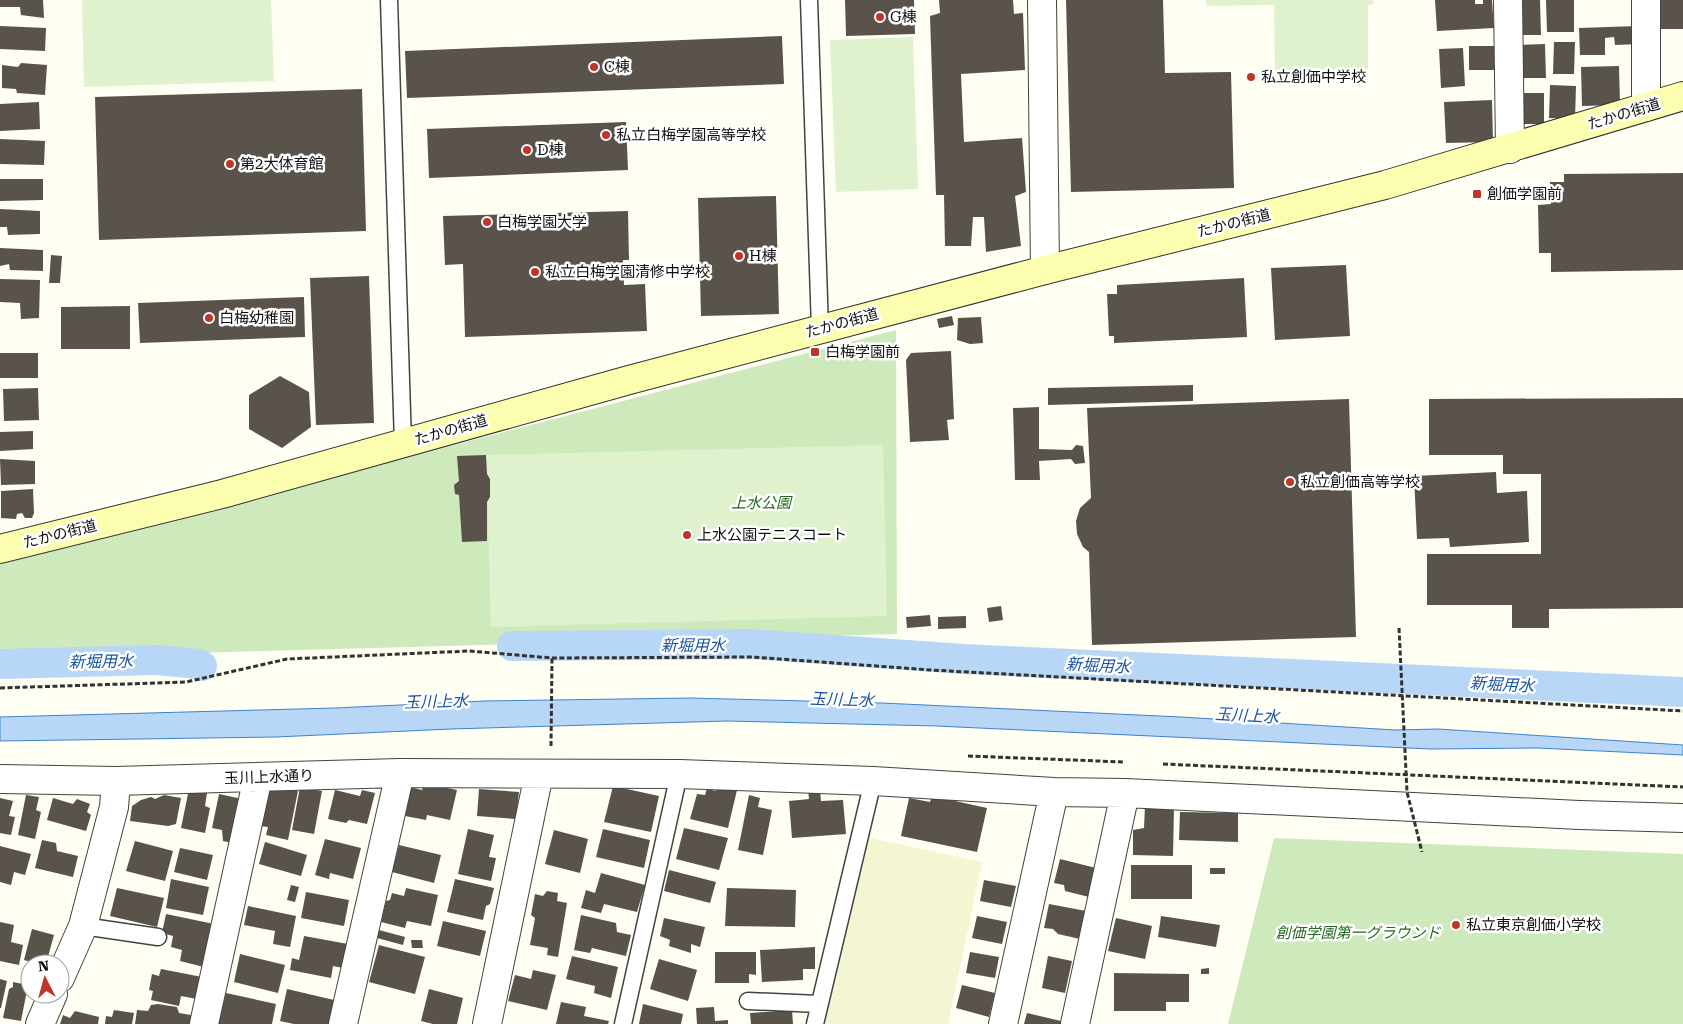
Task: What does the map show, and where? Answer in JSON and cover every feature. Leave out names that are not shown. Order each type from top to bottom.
[{"type":"street","points":[[1042,0],[1045,270]]},
{"type":"street","points":[[1508,0],[1510,149]]},
{"type":"street","points":[[1646,0],[1646,108]]},
{"type":"street","name":"たかの街道","points":[[0,549],[222,494],[629,380],[820,329],[1045,270],[1385,185],[1683,96]]},
{"type":"street","points":[[343,1024],[400,773]]},
{"type":"street","name":"玉川上水通り","points":[[0,780],[116,781],[400,773],[679,774],[873,780],[1054,792],[1125,793],[1579,815],[1683,818]]},
{"type":"street","points":[[487,1024],[538,774]]},
{"type":"street","points":[[204,1024],[258,777]]},
{"type":"street","points":[[70,955],[83,926],[114,807],[116,781]]},
{"type":"street","points":[[1003,1024],[1054,792]]},
{"type":"street","points":[[1075,1024],[1125,793]]},
{"type":"street","points":[[40,1024],[49,1004]]},
{"type":"lane","points":[[389,0],[403,444]]},
{"type":"lane","points":[[809,0],[820,329]]},
{"type":"lane","points":[[623,1024],[679,774]]},
{"type":"lane","points":[[815,1024],[873,780]]},
{"type":"lane","points":[[83,926],[158,937]]},
{"type":"lane","points":[[748,1001],[819,1004]]},
{"type":"path","points":[[1399,628],[1407,792],[1422,852]]},
{"type":"path","points":[[0,688],[186,682],[287,659],[469,651],[552,658],[752,657],[931,670],[1683,711]]},
{"type":"path","points":[[552,658],[552,743]]},
{"type":"green space","points":[[82,0],[271,0],[274,81],[84,87]]},
{"type":"green space","points":[[1206,0],[1373,0],[1373,4],[1368,5],[1368,69],[1275,70],[1274,5],[1207,6]]},
{"type":"green space","points":[[913,37],[918,189],[836,192],[830,40]]},
{"type":"green space","name":"上水公園","points":[[896,330],[897,634],[0,658],[0,563]]},
{"type":"green space","name":"上水公園テニスコート","points":[[883,445],[887,616],[491,627],[486,455]]},
{"type":"green space","points":[[866,837],[982,862],[948,1024],[823,1024]]},
{"type":"green space","name":"創価学園第一グラウンド","points":[[1274,838],[1683,854],[1683,1024],[1228,1024]]},
{"type":"water","points":[[690,698],[882,703],[1181,717],[1395,730],[1438,729],[1683,745],[1683,755],[1538,748],[1430,749],[936,726],[727,721],[451,729],[276,737],[0,741],[0,717],[335,708],[485,701]]},
{"type":"building","points":[[0,0],[43,0],[44,18],[21,15],[20,7],[0,7]]},
{"type":"building","name":"G棟","points":[[845,0],[914,0],[915,34],[846,36]]},
{"type":"building","points":[[939,0],[1013,0],[1014,14],[1023,13],[1025,70],[961,74],[964,142],[1022,138],[1026,192],[1015,196],[1021,246],[986,252],[984,217],[973,217],[971,246],[945,246],[944,195],[936,195],[930,16],[940,13]]},
{"type":"building","points":[[1066,0],[1163,0],[1165,73],[1231,72],[1234,188],[1071,192]]},
{"type":"building","points":[[1435,0],[1475,0],[1475,4],[1483,4],[1483,0],[1492,0],[1494,28],[1437,31]]},
{"type":"building","points":[[1519,0],[1540,0],[1541,35],[1519,35]]},
{"type":"building","points":[[1546,0],[1574,0],[1574,32],[1547,32]]},
{"type":"building","points":[[1658,0],[1683,0],[1683,29],[1658,29]]},
{"type":"building","points":[[0,26],[46,28],[45,51],[0,49]]},
{"type":"building","points":[[1638,26],[1639,44],[1615,45],[1614,37],[1605,38],[1605,55],[1580,55],[1579,28]]},
{"type":"building","name":"C棟","points":[[782,36],[784,84],[407,98],[405,51]]},
{"type":"building","points":[[1554,42],[1575,42],[1574,74],[1553,74]]},
{"type":"building","points":[[1545,44],[1546,78],[1519,78],[1518,45]]},
{"type":"building","points":[[1469,46],[1499,46],[1499,70],[1469,70]]},
{"type":"building","points":[[1463,48],[1465,86],[1441,88],[1439,49]]},
{"type":"building","points":[[21,63],[47,65],[45,95],[17,93],[16,89],[2,88],[2,65],[18,67]]},
{"type":"building","points":[[1619,66],[1620,105],[1582,106],[1581,67]]},
{"type":"building","points":[[1550,85],[1576,86],[1575,119],[1549,118]]},
{"type":"building","name":"第2大体育館","points":[[362,89],[366,231],[99,240],[95,97]]},
{"type":"building","points":[[1521,93],[1544,93],[1544,124],[1521,124]]},
{"type":"building","points":[[1492,100],[1493,142],[1446,143],[1444,102]]},
{"type":"building","points":[[39,102],[40,129],[0,131],[0,104]]},
{"type":"building","name":"D棟","points":[[626,122],[628,170],[429,178],[427,129]]},
{"type":"building","points":[[0,139],[45,141],[44,165],[0,164]]},
{"type":"building","points":[[1683,173],[1683,270],[1551,272],[1551,253],[1539,253],[1538,205],[1551,204],[1550,182],[1564,182],[1564,174]]},
{"type":"building","points":[[0,179],[43,179],[43,200],[0,201]]},
{"type":"building","name":"H棟","points":[[776,196],[779,314],[701,316],[698,198]]},
{"type":"building","points":[[0,209],[40,211],[40,234],[8,235],[7,227],[0,227]]},
{"type":"building","points":[[628,211],[629,260],[623,260],[624,285],[645,284],[647,331],[465,337],[463,264],[445,265],[443,216]]},
{"type":"building","points":[[0,248],[43,250],[43,271],[10,270],[9,264],[0,266]]},
{"type":"building","points":[[51,255],[62,256],[60,283],[49,283]]},
{"type":"building","points":[[1346,265],[1350,336],[1275,340],[1271,268]]},
{"type":"building","points":[[369,276],[374,423],[316,425],[310,278]]},
{"type":"building","points":[[1244,278],[1247,337],[1114,343],[1114,336],[1109,336],[1107,294],[1117,294],[1117,285]]},
{"type":"building","points":[[0,279],[40,280],[39,318],[21,319],[20,303],[0,302]]},
{"type":"building","points":[[304,297],[305,337],[140,343],[138,303]]},
{"type":"building","points":[[130,306],[130,349],[61,349],[61,307]]},
{"type":"building","points":[[952,316],[954,325],[939,328],[937,319]]},
{"type":"building","points":[[981,317],[983,343],[970,344],[957,340],[958,318]]},
{"type":"building","points":[[951,351],[954,419],[947,420],[949,440],[910,442],[906,360],[911,353]]},
{"type":"building","points":[[0,353],[38,353],[38,378],[0,378]]},
{"type":"building","points":[[280,376],[309,392],[311,427],[282,448],[249,429],[249,395]]},
{"type":"building","points":[[1193,385],[1193,401],[1048,405],[1048,388]]},
{"type":"building","points":[[38,388],[39,420],[4,421],[3,389]]},
{"type":"building","points":[[1683,398],[1683,608],[1549,609],[1549,628],[1512,628],[1512,605],[1427,605],[1427,554],[1541,554],[1541,474],[1503,474],[1503,455],[1429,455],[1429,399]]},
{"type":"building","points":[[1349,399],[1356,637],[1092,645],[1089,552],[1083,547],[1077,534],[1076,521],[1080,508],[1091,498],[1087,408]]},
{"type":"building","points":[[1039,407],[1039,449],[1072,450],[1076,445],[1083,446],[1085,463],[1075,464],[1071,459],[1039,461],[1040,480],[1015,480],[1013,408]]},
{"type":"building","points":[[33,431],[33,449],[0,451],[0,432]]},
{"type":"building","points":[[486,455],[487,474],[490,479],[490,497],[487,502],[487,541],[462,542],[459,495],[455,494],[454,485],[459,481],[457,456]]},
{"type":"building","points":[[0,459],[35,461],[35,484],[1,485]]},
{"type":"building","points":[[1496,472],[1497,493],[1527,491],[1529,542],[1450,547],[1449,538],[1417,539],[1414,476]]},
{"type":"building","points":[[33,489],[34,513],[32,518],[25,518],[22,513],[17,514],[16,519],[1,518],[1,491]]},
{"type":"building","points":[[1001,606],[1003,620],[989,622],[987,608]]},
{"type":"building","points":[[930,615],[931,626],[907,628],[906,617]]},
{"type":"building","points":[[966,616],[966,628],[938,629],[938,617]]},
{"type":"building","points":[[424,783],[457,790],[450,820],[427,815],[426,820],[400,815],[406,786],[422,790]]},
{"type":"building","points":[[269,785],[298,791],[288,840],[266,835],[268,827],[260,826]]},
{"type":"building","points":[[613,786],[659,796],[651,832],[604,822]]},
{"type":"building","points":[[720,786],[737,790],[728,828],[690,819],[697,794],[705,795],[707,788],[715,791]]},
{"type":"building","points":[[300,787],[322,791],[314,834],[292,830]]},
{"type":"building","points":[[189,789],[207,793],[205,806],[210,808],[205,833],[181,828]]},
{"type":"building","points":[[479,789],[519,792],[516,819],[477,816]]},
{"type":"building","points":[[335,790],[360,796],[362,790],[375,793],[367,824],[349,820],[346,823],[328,819]]},
{"type":"building","points":[[808,790],[820,790],[821,801],[843,800],[846,834],[792,838],[789,801],[809,799]]},
{"type":"building","points":[[219,794],[242,799],[232,843],[223,841],[222,830],[212,828]]},
{"type":"building","points":[[26,795],[39,797],[36,810],[41,812],[35,839],[18,835]]},
{"type":"building","points":[[164,795],[181,798],[176,824],[168,826],[130,821],[132,806],[141,800],[151,797],[155,799]]},
{"type":"building","points":[[749,795],[760,798],[758,807],[772,810],[763,855],[738,850]]},
{"type":"building","points":[[932,796],[987,808],[977,852],[901,836],[909,798],[930,802]]},
{"type":"building","points":[[0,798],[13,801],[9,816],[15,817],[11,835],[0,833]]},
{"type":"building","points":[[53,798],[73,804],[77,799],[90,804],[87,812],[91,815],[86,831],[47,820]]},
{"type":"building","points":[[1145,805],[1174,806],[1173,856],[1133,855],[1133,830],[1144,828]]},
{"type":"building","points":[[1180,812],[1238,813],[1238,842],[1179,840]]},
{"type":"building","points":[[684,828],[728,838],[719,870],[676,859]]},
{"type":"building","points":[[468,829],[494,835],[489,857],[496,858],[491,881],[458,874]]},
{"type":"building","points":[[603,829],[650,840],[644,868],[596,857]]},
{"type":"building","points":[[554,830],[588,839],[580,873],[545,864]]},
{"type":"building","points":[[325,839],[361,848],[353,879],[330,873],[329,879],[315,875]]},
{"type":"building","points":[[42,840],[56,843],[57,851],[78,856],[73,877],[35,868]]},
{"type":"building","points":[[135,841],[173,851],[165,881],[126,871]]},
{"type":"building","points":[[265,842],[307,855],[301,876],[259,864]]},
{"type":"building","points":[[399,845],[441,855],[434,883],[392,872]]},
{"type":"building","points":[[0,846],[31,854],[25,875],[14,872],[11,885],[0,882]]},
{"type":"building","points":[[180,848],[213,855],[207,880],[174,872]]},
{"type":"building","points":[[1060,859],[1096,868],[1089,897],[1065,891],[1064,885],[1054,883]]},
{"type":"building","points":[[1131,865],[1192,865],[1192,899],[1131,899]]},
{"type":"building","points":[[1210,868],[1225,868],[1225,874],[1210,874]]},
{"type":"building","points":[[669,870],[716,882],[710,903],[664,891]]},
{"type":"building","points":[[601,873],[645,885],[637,912],[604,904],[601,913],[581,908],[586,890],[595,893]]},
{"type":"building","points":[[171,879],[209,887],[203,915],[166,908]]},
{"type":"building","points":[[455,879],[494,888],[490,904],[486,906],[483,920],[447,912]]},
{"type":"building","points":[[984,880],[1016,886],[1011,907],[980,901]]},
{"type":"building","points":[[291,885],[299,887],[295,902],[287,900]]},
{"type":"building","points":[[117,888],[164,898],[157,927],[110,916]]},
{"type":"building","points":[[406,888],[438,895],[431,926],[407,921],[405,928],[381,922],[386,901],[390,900],[392,893],[404,896]]},
{"type":"building","points":[[727,888],[796,890],[795,927],[725,926]]},
{"type":"building","points":[[547,891],[558,893],[557,901],[567,903],[558,957],[547,955],[548,948],[530,945],[535,918],[531,915],[535,894],[543,896]]},
{"type":"building","points":[[306,892],[349,900],[344,926],[301,918]]},
{"type":"building","points":[[1049,904],[1086,911],[1080,939],[1058,934],[1053,929],[1044,928]]},
{"type":"building","points":[[248,906],[296,916],[290,947],[273,944],[275,931],[244,925]]},
{"type":"building","points":[[166,914],[214,924],[204,967],[180,961],[182,950],[171,947],[173,936],[162,933]]},
{"type":"building","points":[[581,915],[616,923],[617,932],[631,935],[626,956],[592,948],[590,953],[574,950]]},
{"type":"building","points":[[977,916],[1007,922],[1002,944],[972,938]]},
{"type":"building","points":[[1161,916],[1220,925],[1216,947],[1158,937]]},
{"type":"building","points":[[664,918],[705,927],[700,947],[691,944],[691,953],[669,946],[670,940],[660,936]]},
{"type":"building","points":[[1116,918],[1152,926],[1145,959],[1108,951]]},
{"type":"building","points":[[443,921],[486,931],[480,956],[437,946]]},
{"type":"building","points":[[0,922],[14,925],[11,942],[23,945],[19,965],[0,961]]},
{"type":"building","points":[[32,929],[54,935],[49,954],[26,954]]},
{"type":"building","points":[[379,930],[405,937],[403,945],[377,938]]},
{"type":"building","points":[[304,936],[348,944],[343,968],[333,966],[331,978],[290,970],[292,958],[299,960]]},
{"type":"building","points":[[411,940],[422,940],[423,948],[412,948]]},
{"type":"building","points":[[379,945],[425,957],[415,994],[369,982]]},
{"type":"building","points":[[815,947],[815,969],[803,969],[803,980],[762,982],[760,950]]},
{"type":"building","points":[[715,952],[756,952],[756,975],[749,974],[749,983],[715,983]]},
{"type":"building","points":[[970,952],[999,957],[995,978],[966,973]]},
{"type":"building","points":[[240,954],[285,965],[278,993],[234,982]]},
{"type":"building","points":[[572,956],[618,967],[611,998],[594,993],[595,986],[566,979]]},
{"type":"building","points":[[1048,956],[1072,961],[1065,993],[1042,988]]},
{"type":"building","points":[[659,959],[697,970],[688,1001],[650,989]]},
{"type":"building","points":[[1209,968],[1209,974],[1201,974],[1201,969]]},
{"type":"building","points":[[161,969],[202,977],[197,999],[181,996],[179,1006],[151,1000],[153,991],[149,990],[152,974],[159,976]]},
{"type":"building","points":[[533,970],[556,975],[547,1010],[508,1001],[515,975],[531,979]]},
{"type":"building","points":[[1114,973],[1189,974],[1189,1002],[1166,1002],[1166,1011],[1114,1011]]},
{"type":"building","points":[[0,979],[7,981],[1,1008],[0,1008]]},
{"type":"building","points":[[13,982],[20,983],[20,1004],[24,1004],[21,1021],[3,1018],[9,989],[13,987]]},
{"type":"building","points":[[962,985],[995,993],[989,1017],[956,1008]]},
{"type":"building","points":[[287,989],[334,1000],[329,1024],[294,1024],[280,1021]]},
{"type":"building","points":[[429,989],[463,998],[457,1024],[433,1024],[421,1021]]},
{"type":"building","points":[[226,993],[276,1004],[272,1024],[218,1024]]},
{"type":"building","points":[[561,1002],[586,1007],[584,1016],[609,1021],[608,1024],[556,1024]]},
{"type":"building","points":[[158,1004],[177,1007],[179,1013],[191,1015],[190,1024],[135,1024],[137,1010],[148,1011],[151,1005]]},
{"type":"building","points":[[643,1004],[683,1014],[681,1024],[639,1024]]},
{"type":"building","points":[[714,1007],[715,1021],[728,1020],[728,1024],[697,1024],[696,1008]]},
{"type":"building","points":[[114,1010],[134,1013],[132,1024],[105,1024],[106,1016],[112,1017]]},
{"type":"building","points":[[792,1010],[793,1024],[751,1024],[750,1013]]},
{"type":"building","points":[[75,1011],[99,1017],[98,1024],[60,1024],[63,1015],[70,1018]]},
{"type":"building","points":[[1027,1013],[1061,1021],[1060,1024],[1024,1024]]},
{"type":"waterway","name":"新堀用水","points":[[512,646],[751,644],[963,659],[1683,692]]},
{"type":"waterway","name":"新堀用水","points":[[0,664],[157,660],[199,664],[202,666]]},
{"type":"place","name":"G棟","points":[[880,17]]},
{"type":"place","name":"C棟","points":[[594,67]]},
{"type":"place","name":"私立創価中学校","points":[[1251,77]]},
{"type":"place","name":"私立白梅学園高等学校","points":[[606,135]]},
{"type":"place","name":"D棟","points":[[527,150]]},
{"type":"place","name":"第2大体育館","points":[[230,164]]},
{"type":"place","name":"創価学園前","points":[[1477,194]]},
{"type":"place","name":"白梅学園大学","points":[[487,222]]},
{"type":"place","name":"H棟","points":[[739,256]]},
{"type":"place","name":"私立白梅学園清修中学校","points":[[535,272]]},
{"type":"place","name":"白梅幼稚園","points":[[209,318]]},
{"type":"place","name":"白梅学園前","points":[[815,352]]},
{"type":"place","name":"私立創価高等学校","points":[[1290,482]]},
{"type":"place","name":"上水公園テニスコート","points":[[687,535]]},
{"type":"place","name":"私立東京創価小学校","points":[[1456,925]]},
{"type":"water label","name":"玉川上水","points":[[842,699]]},
{"type":"water label","name":"玉川上水","points":[[436,701]]},
{"type":"water label","name":"玉川上水","points":[[1247,715]]}]
